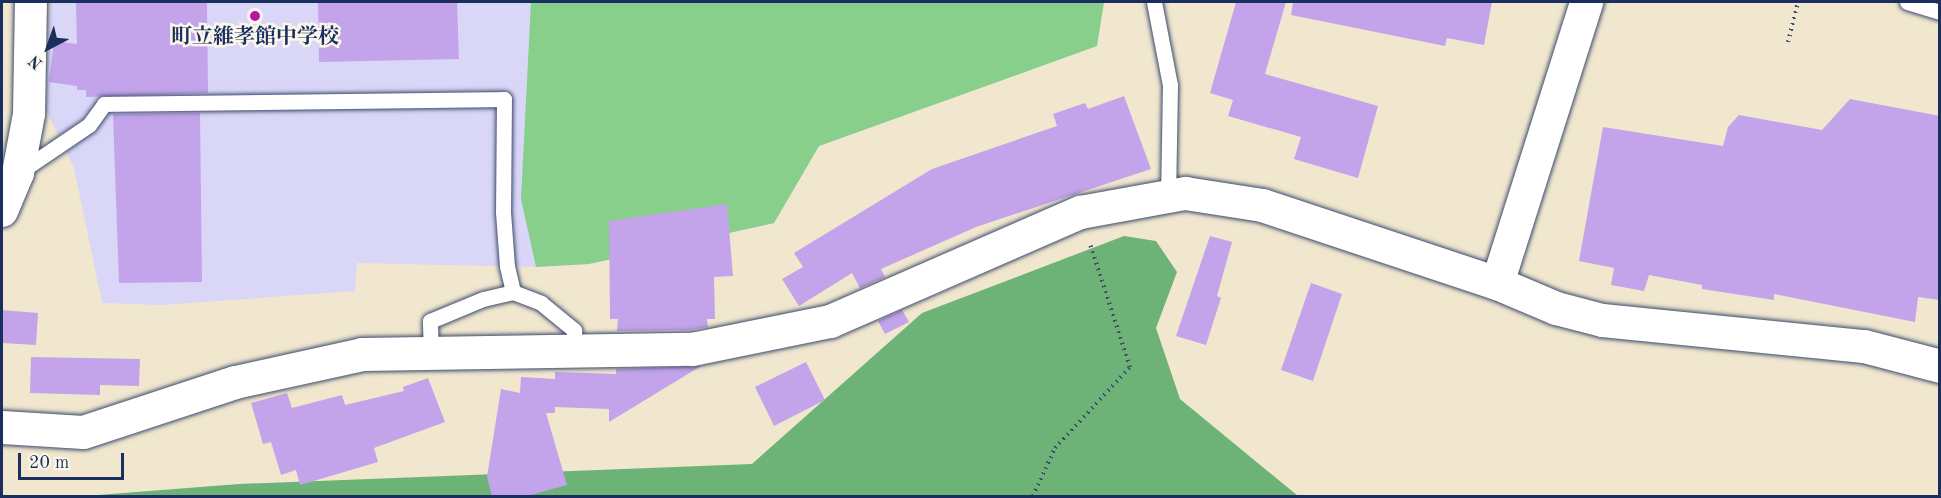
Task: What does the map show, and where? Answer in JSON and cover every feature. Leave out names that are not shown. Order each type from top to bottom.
[{"type":"street","points":[[2,211],[18,172],[29,114],[30,2]]},
{"type":"street","points":[[1497,283],[1586,2]]},
{"type":"street","points":[[2,427],[83,432],[235,382],[362,354],[692,349],[830,321],[1080,212],[1185,193],[1262,205],[1497,283],[1556,308],[1602,320],[1864,346],[1940,366]]},
{"type":"lane","points":[[1154,2],[1170,85],[1168,196]]},
{"type":"lane","points":[[1907,2],[1940,12]]},
{"type":"lane","points":[[18,172],[89,125],[104,104],[504,99],[504,212],[507,266],[513,292]]},
{"type":"lane","points":[[431,353],[430,321],[483,299],[513,292],[541,303],[574,330],[575,351]]},
{"type":"path","points":[[1788,42],[1798,2]]},
{"type":"path","points":[[1033,496],[1055,448],[1130,367],[1080,212]]},
{"type":"shaded area","points":[[50,2],[1104,2],[1097,46],[819,146],[774,223],[589,264],[536,267],[357,263],[355,291],[162,305],[102,303],[74,168],[46,110]]},
{"type":"green space","points":[[531,2],[1104,2],[1097,46],[819,146],[774,223],[589,264],[536,267],[521,199]]},
{"type":"green space","points":[[1124,236],[1156,241],[1177,272],[1156,328],[1180,399],[1298,496],[85,496],[239,484],[752,464],[922,313]]},
{"type":"building","points":[[76,2],[207,2],[208,93],[86,97],[86,90],[77,90],[77,86],[49,82],[54,41],[77,44]]},
{"type":"building","points":[[318,2],[457,2],[459,59],[319,62]]},
{"type":"building","points":[[1236,2],[1286,2],[1265,74],[1378,106],[1358,178],[1294,159],[1301,137],[1228,116],[1233,100],[1210,93]]},
{"type":"building","points":[[1293,2],[1492,2],[1484,45],[1447,38],[1445,46],[1291,15]]},
{"type":"building","points":[[1124,96],[1151,169],[976,227],[881,269],[885,277],[860,288],[852,273],[799,306],[782,279],[803,267],[794,253],[932,169],[1057,126],[1053,114],[1085,103],[1088,109]]},
{"type":"building","points":[[1850,99],[1940,116],[1940,300],[1918,297],[1915,322],[1774,294],[1774,300],[1702,289],[1702,285],[1649,275],[1644,291],[1611,285],[1614,268],[1579,261],[1603,127],[1723,146],[1728,127],[1739,115],[1822,130]]},
{"type":"building","points":[[200,113],[202,282],[119,283],[113,114]]},
{"type":"building","points":[[727,204],[733,276],[714,277],[715,319],[707,319],[708,327],[690,330],[617,331],[618,319],[610,319],[609,221]]},
{"type":"building","points":[[1210,236],[1232,242],[1217,296],[1221,298],[1206,345],[1176,336]]},
{"type":"building","points":[[1311,283],[1342,294],[1313,381],[1281,370]]},
{"type":"building","points":[[2,310],[38,313],[36,345],[2,343]]},
{"type":"building","points":[[902,310],[909,322],[885,334],[878,321]]},
{"type":"building","points":[[31,357],[140,359],[139,386],[100,385],[100,395],[30,393]]},
{"type":"building","points":[[806,362],[825,400],[774,426],[755,387]]},
{"type":"building","points":[[701,366],[609,422],[609,409],[555,407],[555,413],[546,413],[567,485],[527,496],[492,496],[487,477],[501,389],[520,393],[521,377],[555,379],[555,372],[616,374],[616,369]]},
{"type":"building","points":[[428,378],[445,422],[374,448],[378,462],[300,485],[296,470],[281,475],[271,442],[263,444],[251,403],[287,393],[292,408],[342,395],[345,405],[404,391],[403,387]]},
{"type":"place","name":"町立維孝館中学校","points":[[255,16]]}]
